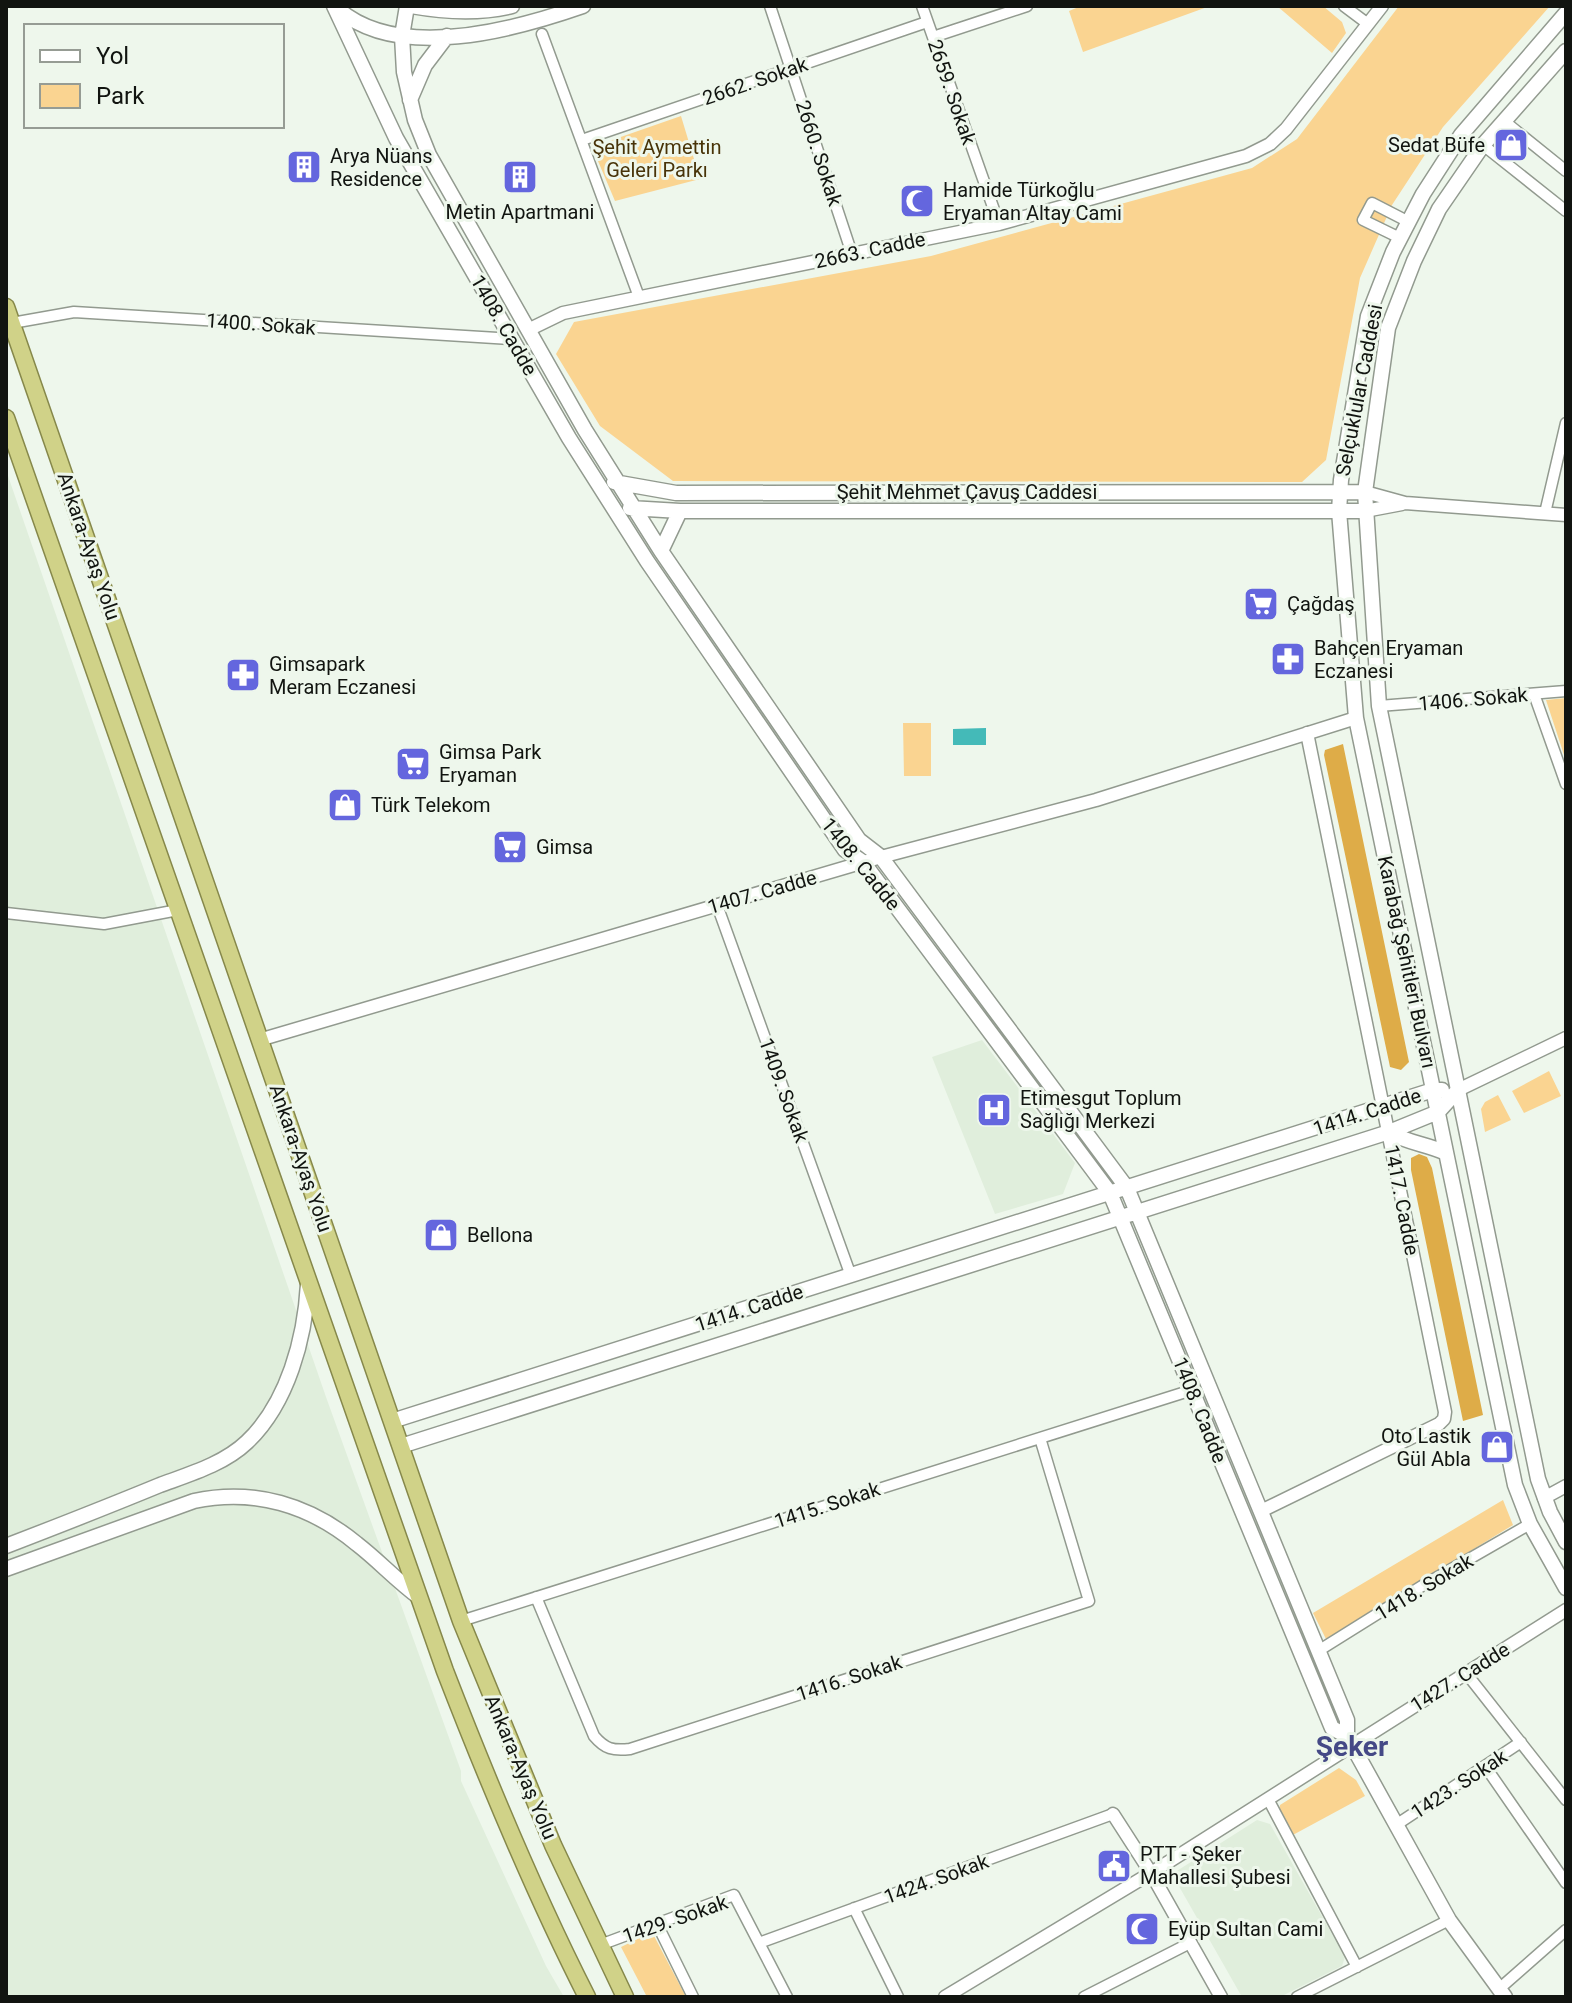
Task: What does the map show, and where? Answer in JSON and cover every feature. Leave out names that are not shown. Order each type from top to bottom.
[{"type":"highway","name":"Ankara-Ayaş Yolu","points":[[9,315],[461,1621],[514,1753],[625,1997]]},
{"type":"highway","name":"Ankara-Ayaş Yolu","points":[[6,418],[419,1597],[492,1792],[552,1929],[587,1997]]},
{"type":"main road","points":[[334,6],[369,29],[402,36],[447,36],[532,24],[583,6]]},
{"type":"main road","name":"1408. Cadde","points":[[334,6],[396,138],[594,478],[845,850],[863,862],[1110,1193],[1332,1728],[1349,1741],[1449,1920],[1502,1993]]},
{"type":"main road","points":[[409,6],[486,12],[512,6]]},
{"type":"main road","name":"1408. Cadde","points":[[409,6],[402,36],[404,72],[422,139],[585,430],[661,551],[859,840],[881,857],[1127,1188],[1347,1720],[1349,1741]]},
{"type":"main road","name":"Selçuklular Caddesi","points":[[1339,511],[1368,316],[1400,238],[1423,194],[1461,135],[1566,13]]},
{"type":"main road","points":[[410,101],[425,65],[447,36]]},
{"type":"main road","name":"Selçuklular Caddesi","points":[[1365,511],[1388,328],[1414,261],[1439,209],[1483,145],[1566,51]]},
{"type":"main road","points":[[1486,105],[1504,121]]},
{"type":"main road","points":[[512,339],[528,330]]},
{"type":"main road","name":"Şehit Mehmet Çavuş Caddesi","points":[[594,478],[676,493],[1365,492]]},
{"type":"main road","name":"Şehit Mehmet Çavuş Caddesi","points":[[613,507],[680,511],[1365,511]]},
{"type":"main road","points":[[661,551],[680,511]]},
{"type":"main road","name":"Karabağ Şehitleri Bulvarı","points":[[1339,511],[1356,718],[1515,1485],[1530,1524],[1566,1588]]},
{"type":"main road","name":"Karabağ Şehitleri Bulvarı","points":[[1365,511],[1379,706],[1544,1498],[1566,1542]]},
{"type":"main road","name":"1414. Cadde","points":[[392,1421],[1433,1090],[1458,1090]]},
{"type":"main road","name":"1414. Cadde","points":[[401,1446],[1389,1132],[1438,1112],[1458,1090]]},
{"type":"main road","points":[[1389,1132],[1405,1142],[1432,1146],[1446,1153]]},
{"type":"main road","points":[[6,1546],[207,1467],[249,1441],[273,1406],[294,1361],[304,1321],[308,1280]]},
{"type":"main road","points":[[6,1569],[194,1501],[216,1496],[248,1496],[284,1504],[326,1521],[357,1543],[419,1597]]},
{"type":"street","name":"2660. Sokak","points":[[770,6],[852,254]]},
{"type":"street","name":"2659. Sokak","points":[[922,6],[999,224]]},
{"type":"street","points":[[933,37],[1027,6]]},
{"type":"street","points":[[1344,6],[1368,24]]},
{"type":"street","name":"2663. Cadde","points":[[528,330],[563,313],[999,224],[1246,156],[1270,144],[1286,129],[1382,6]]},
{"type":"street","name":"2662. Sokak","points":[[582,140],[927,22]]},
{"type":"street","points":[[542,34],[639,297]]},
{"type":"street","points":[[1504,121],[1566,171]]},
{"type":"street","points":[[1483,145],[1566,211]]},
{"type":"street","points":[[1400,238],[1363,220],[1372,203],[1409,222]]},
{"type":"street","name":"1400. Sokak","points":[[9,315],[74,312],[512,339]]},
{"type":"street","points":[[1545,513],[1566,423]]},
{"type":"street","points":[[1365,492],[1405,503],[1566,515]]},
{"type":"street","points":[[1365,511],[1405,503]]},
{"type":"street","name":"1406. Sokak","points":[[1379,706],[1566,691]]},
{"type":"street","points":[[1534,694],[1566,784]]},
{"type":"street","name":"1407. Cadde","points":[[259,1040],[863,862],[1096,800],[1356,718]]},
{"type":"street","name":"1417. Cadde","points":[[1261,1511],[1439,1424],[1445,1412],[1307,733]]},
{"type":"street","name":"1409. Sokak","points":[[717,905],[851,1276]]},
{"type":"street","points":[[6,913],[104,924],[178,910]]},
{"type":"street","points":[[1458,1090],[1566,1038]]},
{"type":"street","name":"1415. Sokak","points":[[461,1621],[1192,1390]]},
{"type":"street","name":"1416. Sokak","points":[[536,1597],[594,1736],[604,1747],[617,1751],[630,1749],[1089,1601],[1040,1438]]},
{"type":"street","points":[[1544,1498],[1566,1486]]},
{"type":"street","name":"1418. Sokak","points":[[1318,1651],[1530,1524]]},
{"type":"street","name":"1427. Cadde","points":[[945,1997],[1151,1873],[1268,1799],[1349,1741],[1566,1610]]},
{"type":"street","points":[[1466,1673],[1566,1800]]},
{"type":"street","name":"1423. Sokak","points":[[1396,1825],[1521,1742]]},
{"type":"street","points":[[1485,1766],[1566,1883]]},
{"type":"street","points":[[1268,1799],[1357,1967]]},
{"type":"street","points":[[1113,1814],[1151,1873],[1221,1997]]},
{"type":"street","name":"1424. Sokak","points":[[759,1943],[1113,1814]]},
{"type":"street","name":"1429. Sokak","points":[[600,1945],[734,1895],[787,1997]]},
{"type":"street","points":[[854,1908],[898,1997]]},
{"type":"street","points":[[1297,1997],[1449,1920]]},
{"type":"street","points":[[657,1924],[693,1997]]},
{"type":"street","points":[[1502,1993],[1566,1930]]},
{"type":"street","points":[[1084,1997],[1190,1943]]},
{"type":"shaded area","points":[[6,470],[326,1397],[461,1771],[461,1781],[546,1966],[564,1997],[6,1997]]},
{"type":"shaded area","points":[[1343,744],[1409,1062],[1401,1070],[1390,1067],[1324,755],[1325,750]]},
{"type":"shaded area","name":"Etimesgut Toplum Sağlığı Merkezi","points":[[982,1040],[1075,1163],[1063,1194],[995,1214],[932,1057]]},
{"type":"shaded area","points":[[1419,1154],[1427,1157],[1432,1168],[1483,1415],[1463,1421],[1411,1170],[1411,1158]]},
{"type":"shaded area","points":[[1257,1820],[1270,1824],[1345,1957],[1342,1966],[1280,1997],[1242,1997],[1172,1874]]},
{"type":"green space","points":[[1081,6],[1210,6],[1083,52],[1069,11]]},
{"type":"green space","points":[[1277,6],[1323,6],[1342,22],[1346,33],[1332,53]]},
{"type":"green space","points":[[1399,6],[1550,6],[1443,127],[1392,205],[1360,278],[1326,460],[1302,482],[673,481],[600,426],[556,354],[574,322],[931,256],[1252,168],[1297,139]]},
{"type":"green space","name":"Şehit Aymettin Geleri Parkı","points":[[681,116],[700,179],[615,201],[592,147]]},
{"type":"green space","points":[[1566,698],[1566,761],[1546,700]]},
{"type":"green space","points":[[903,723],[931,723],[931,776],[904,776]]},
{"type":"green space","points":[[1549,1071],[1561,1096],[1524,1113],[1512,1091]]},
{"type":"green space","points":[[1498,1095],[1511,1120],[1485,1132],[1481,1109],[1485,1102]]},
{"type":"green space","points":[[1503,1500],[1513,1525],[1326,1639],[1313,1613]]},
{"type":"green space","points":[[1339,1768],[1356,1780],[1365,1796],[1291,1836],[1279,1812],[1280,1805]]},
{"type":"green space","points":[[652,1932],[686,1997],[647,1997],[621,1947]]},
{"type":"water","points":[[986,728],[986,745],[953,745],[953,729]]},
{"type":"place","name":"Sedat Büfe","points":[[1511,145]]},
{"type":"place","name":"Arya Nüans Residence","points":[[304,167]]},
{"type":"place","name":"Metin Apartmani","points":[[520,177]]},
{"type":"place","name":"Hamide Türkoğlu Eryaman Altay Cami","points":[[917,201]]},
{"type":"place","name":"Çağdaş","points":[[1261,604]]},
{"type":"place","name":"Bahçen Eryaman Eczanesi","points":[[1288,659]]},
{"type":"place","name":"Gimsapark Meram Eczanesi","points":[[243,675]]},
{"type":"place","name":"Gimsa Park Eryaman","points":[[413,764]]},
{"type":"place","name":"Türk Telekom","points":[[345,805]]},
{"type":"place","name":"Gimsa","points":[[510,847]]},
{"type":"place","name":"Etimesgut Toplum Sağlığı Merkezi","points":[[994,1110]]},
{"type":"place","name":"Bellona","points":[[441,1235]]},
{"type":"place","name":"Oto Lastik Gül Abla","points":[[1497,1447]]},
{"type":"place","name":"PTT - Şeker Mahallesi Şubesi","points":[[1114,1866]]},
{"type":"place","name":"Eyüp Sultan Cami","points":[[1142,1929]]},
{"type":"district","name":"Şeker","points":[[1352,1746]]}]
